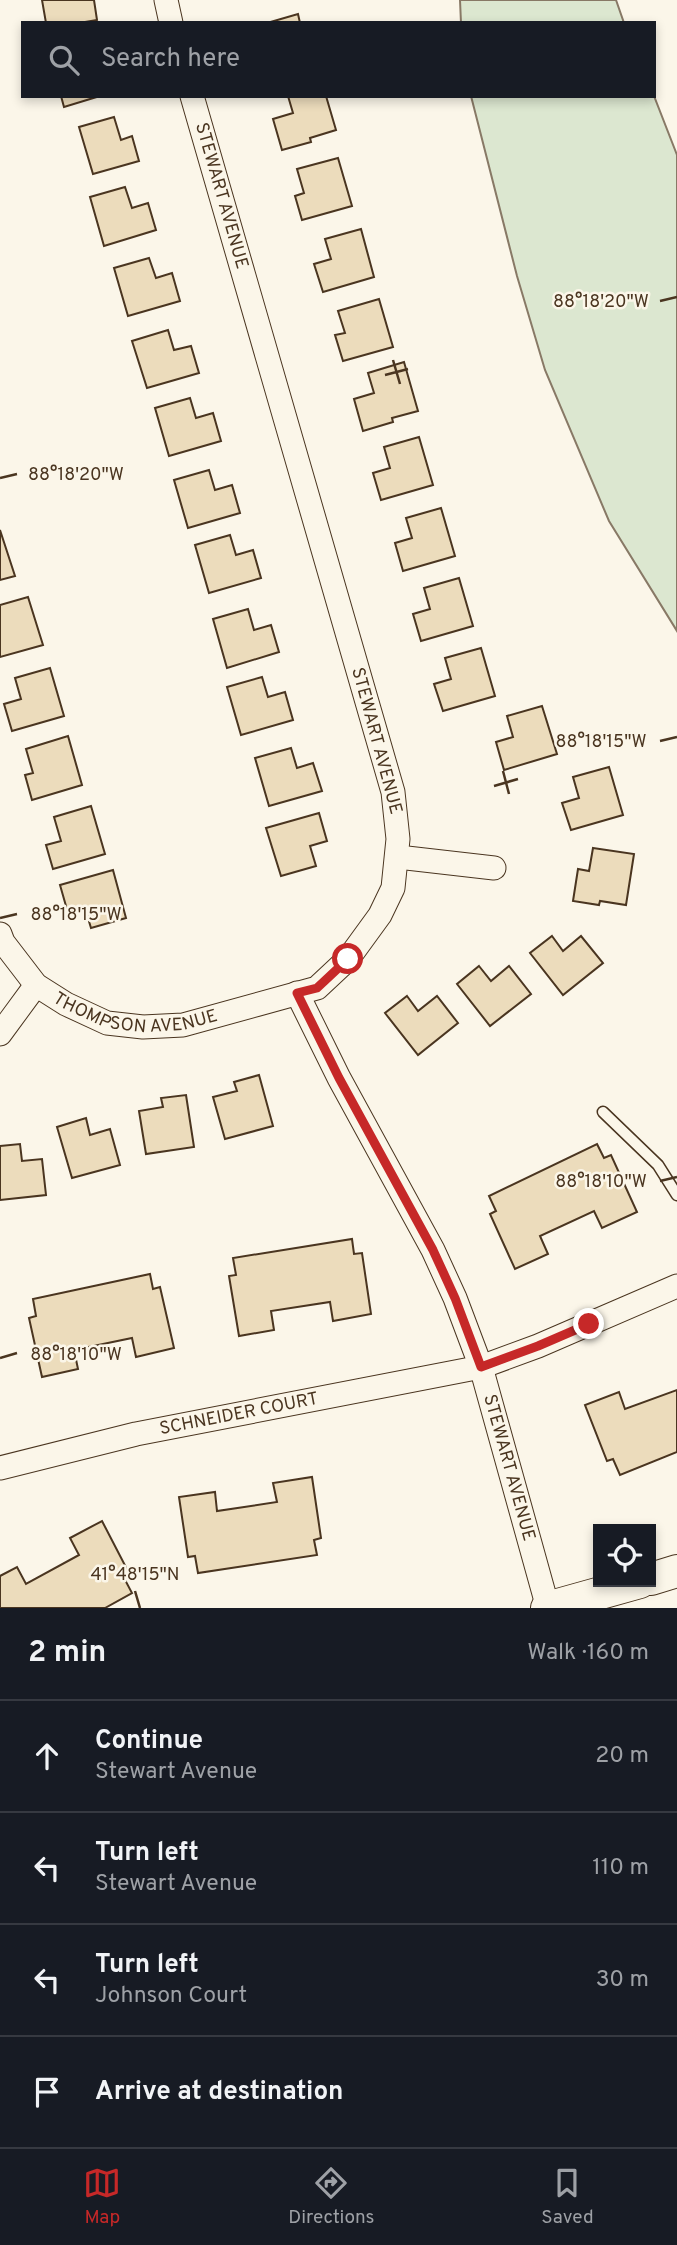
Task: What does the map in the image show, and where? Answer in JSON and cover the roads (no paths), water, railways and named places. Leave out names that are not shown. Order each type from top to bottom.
[{"type":"street","points":[[166,0],[171,21]]},
{"type":"street","name":"STEWART AVENUE","points":[[193,98],[393,792],[397,818],[398,857],[393,888],[380,915],[348,959],[317,988],[297,993],[339,1078],[433,1250],[455,1298],[481,1367],[547,1608]]},
{"type":"street","points":[[398,857],[494,868]]},
{"type":"street","name":"THOMPSON AVENUE","points":[[0,934],[3,942],[36,985],[66,1004],[107,1023],[143,1027],[183,1024],[297,993]]},
{"type":"street","points":[[0,1034],[36,985]]},
{"type":"street","name":"SCHNEIDER COURT","points":[[0,1468],[136,1434],[481,1367],[538,1346],[677,1286]]},
{"type":"street","points":[[656,1577],[677,1571]]},
{"type":"street","points":[[547,1608],[622,1587]]},
{"type":"lane","points":[[603,1112],[658,1165],[677,1195]]}]
